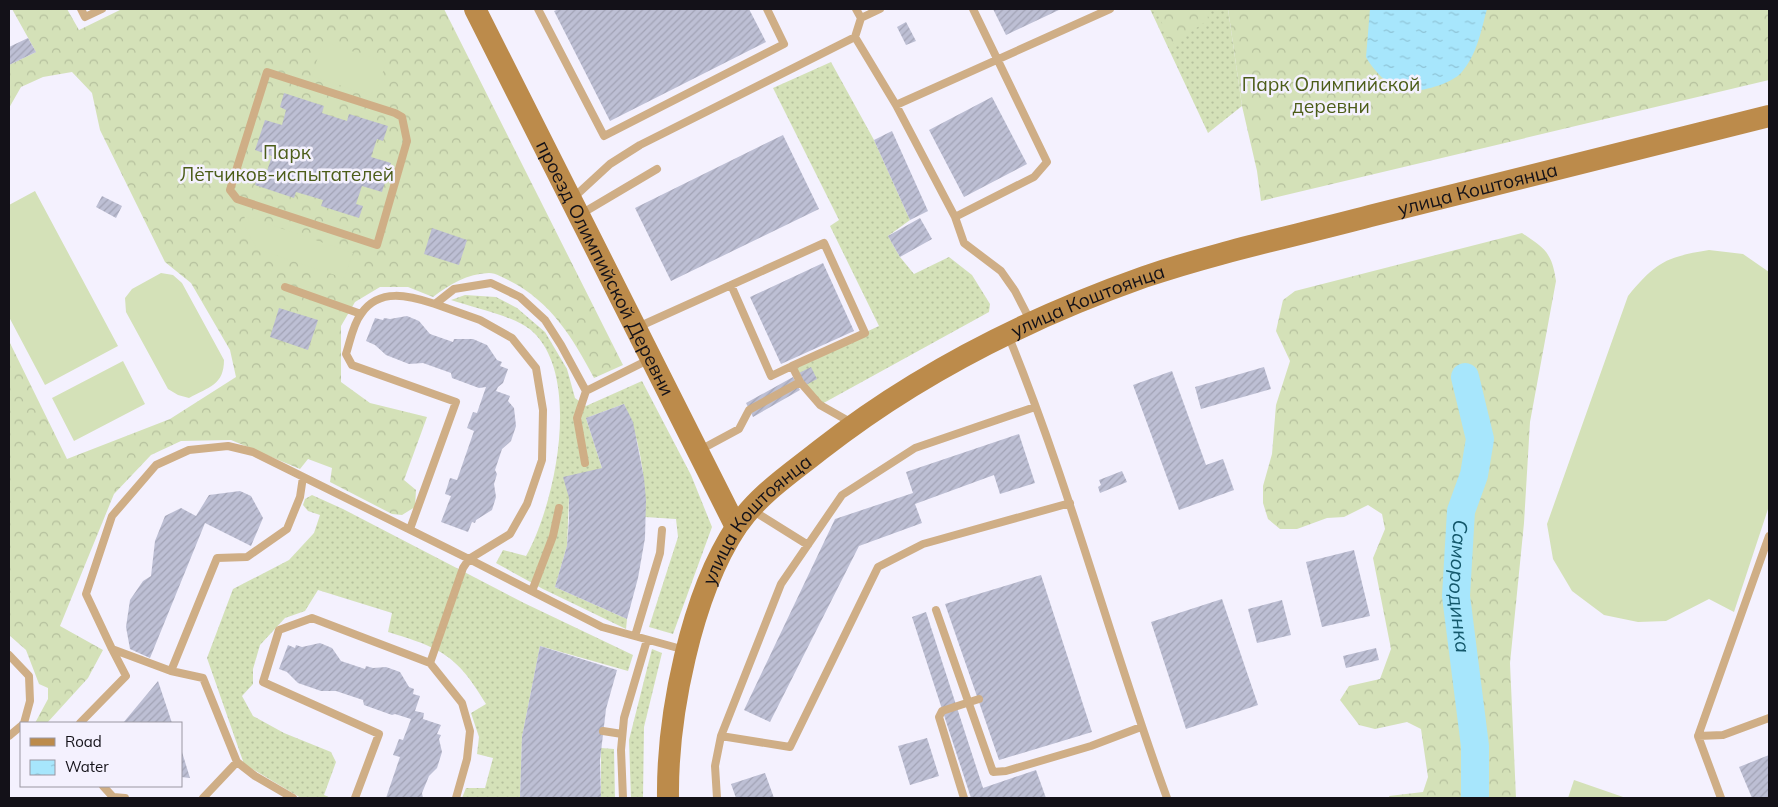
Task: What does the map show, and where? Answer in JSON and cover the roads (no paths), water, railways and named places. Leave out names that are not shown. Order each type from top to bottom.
[{"type":"street","name":"проезд Олимпийской Деревни","points":[[475,9],[736,527]]},
{"type":"street","name":"улица Коштоянца","points":[[668,798],[671,738],[688,651],[705,594],[736,527],[761,496],[854,424],[975,348],[1031,322],[1174,268],[1418,204],[1769,116]]},
{"type":"lane","points":[[81,9],[85,17],[102,9]]},
{"type":"lane","points":[[538,9],[604,136],[784,44],[766,9]]},
{"type":"lane","points":[[856,9],[861,18],[856,37],[896,105],[955,217],[964,243],[968,248],[1001,271],[1015,291],[1031,322]]},
{"type":"lane","points":[[861,18],[880,9]]},
{"type":"lane","points":[[955,217],[1034,177],[1048,162],[973,9]]},
{"type":"lane","points":[[896,105],[1110,9]]},
{"type":"lane","points":[[575,207],[610,164],[640,145],[856,37]]},
{"type":"lane","points":[[267,72],[395,112],[402,117],[408,141],[377,245],[237,198],[230,190],[267,72]]},
{"type":"lane","points":[[575,207],[657,169]]},
{"type":"lane","points":[[636,328],[731,284],[824,243],[865,333],[771,376],[731,284]]},
{"type":"lane","points":[[435,304],[454,289],[491,283],[520,297],[545,320],[562,345],[586,391],[577,418],[585,463]]},
{"type":"lane","points":[[285,287],[361,314]]},
{"type":"lane","points":[[410,529],[456,402],[352,365],[346,354],[361,314],[380,297],[406,295],[480,320],[512,338],[536,368],[544,410],[542,460],[527,504],[510,534],[469,558],[463,568],[430,663]]},
{"type":"lane","points":[[1007,333],[1070,504],[1141,727],[1167,798]]},
{"type":"lane","points":[[586,391],[633,370],[652,358]]},
{"type":"lane","points":[[792,366],[800,382],[820,405],[854,424]]},
{"type":"lane","points":[[699,451],[739,429],[749,410],[800,382]]},
{"type":"lane","points":[[717,798],[715,766],[721,736],[780,584],[842,496],[915,448],[1035,407]]},
{"type":"lane","points":[[81,722],[126,676],[86,594],[112,516],[156,465],[189,450],[228,446],[253,452],[469,558],[602,627],[688,651]]},
{"type":"lane","points":[[171,671],[217,558],[247,557],[287,529],[300,497],[303,477]]},
{"type":"lane","points":[[721,736],[790,747],[878,566],[923,544],[1070,504]]},
{"type":"lane","points":[[532,591],[553,536],[559,508]]},
{"type":"lane","points":[[750,509],[808,545]]},
{"type":"lane","points":[[635,636],[660,553],[662,530]]},
{"type":"lane","points":[[1721,798],[1698,736],[1769,536]]},
{"type":"lane","points":[[936,610],[993,772],[1006,771],[1141,727]]},
{"type":"lane","points":[[355,798],[379,734],[263,682],[280,630],[312,618],[430,663],[462,702],[470,731],[467,759],[456,798]]},
{"type":"lane","points":[[622,798],[622,734],[627,708],[647,640]]},
{"type":"lane","points":[[112,649],[171,671],[203,678],[237,762],[255,776],[293,798]]},
{"type":"lane","points":[[9,655],[30,676],[30,701],[23,722]]},
{"type":"lane","points":[[964,798],[939,717],[942,712],[979,699]]},
{"type":"lane","points":[[1698,736],[1723,735],[1769,718]]},
{"type":"lane","points":[[9,736],[20,727]]},
{"type":"lane","points":[[603,731],[622,734]]},
{"type":"lane","points":[[203,798],[237,762]]},
{"type":"lane","points":[[104,787],[113,797],[125,798]]},
{"type":"water","points":[[1370,9],[1487,9],[1475,51],[1461,73],[1442,84],[1417,91],[1409,91],[1392,85],[1377,72],[1366,57]]},
{"type":"waterway","name":"Самородинка","points":[[1465,377],[1480,439],[1474,475],[1461,511],[1456,596],[1475,746],[1475,798]]},
{"type":"park label","name":"Парк Олимпийской деревни","points":[[1331,95]]},
{"type":"park label","name":"Парк Лётчиков-испытателей","points":[[287,163]]}]
